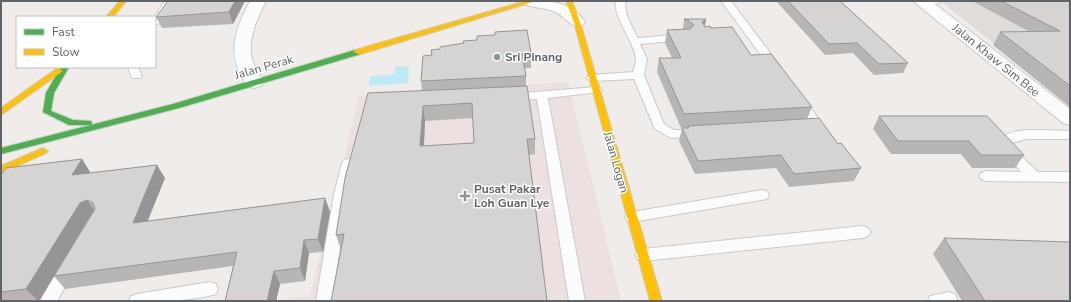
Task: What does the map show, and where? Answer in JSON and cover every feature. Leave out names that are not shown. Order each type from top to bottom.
[{"type":"main road","points":[[110,16],[123,1]]},
{"type":"main road","name":"Jalan Perak","points":[[1,151],[141,115],[397,42],[532,1]]},
{"type":"main road","name":"Jalan Logan","points":[[569,1],[577,22],[656,301]]},
{"type":"main road","points":[[64,68],[47,98],[47,112],[62,122],[82,124],[234,84],[254,82]]},
{"type":"main road","points":[[1,112],[64,68]]},
{"type":"main road","points":[[1,170],[30,156],[141,115]]},
{"type":"street","points":[[254,82],[244,61],[242,43],[249,19],[258,1]]},
{"type":"street","points":[[532,1],[560,8],[571,14],[577,22]]},
{"type":"street","name":"Jalan Khaw Sim Bee","points":[[927,1],[1070,120]]},
{"type":"lane","points":[[156,21],[170,1]]},
{"type":"lane","points":[[621,1],[620,4],[624,18],[642,59],[638,75],[657,122],[664,130],[671,134],[711,132]]},
{"type":"lane","points":[[726,1],[783,78]]},
{"type":"lane","points":[[736,34],[751,34]]},
{"type":"lane","points":[[634,41],[684,37]]},
{"type":"lane","points":[[498,97],[542,95],[638,75]]},
{"type":"lane","points":[[792,90],[815,124],[813,126],[797,127]]},
{"type":"lane","points":[[542,95],[577,301]]},
{"type":"lane","points":[[1034,177],[1021,164],[1005,142],[1009,138],[1017,135],[1070,135]]},
{"type":"lane","points":[[324,301],[341,194],[353,149]]},
{"type":"lane","points":[[986,176],[1070,177]]},
{"type":"lane","points":[[632,216],[762,195]]},
{"type":"lane","points":[[643,255],[864,232]]},
{"type":"lane","points":[[48,301],[76,254]]},
{"type":"lane","points":[[137,301],[210,289]]},
{"type":"shaded area","points":[[940,1],[1070,1],[1070,103]]},
{"type":"shaded area","name":"Pusat Pakar Loh Guan Lye","points":[[568,82],[621,301],[268,301],[310,296],[359,96]]},
{"type":"water","points":[[409,66],[408,83],[369,86],[370,76],[395,74],[395,67]]},
{"type":"building","points":[[168,1],[235,1],[229,12],[156,17]]},
{"type":"building","points":[[788,1],[840,1],[908,63],[879,64],[857,43],[829,44]]},
{"type":"building","points":[[1001,1],[1070,1],[1070,86],[1000,32],[1060,31]]},
{"type":"building","points":[[684,19],[706,19],[702,22],[705,27],[710,26],[711,28],[732,27],[751,55],[771,54],[812,107],[684,114],[659,58],[681,58],[667,30],[690,29],[694,25],[688,20]]},
{"type":"building","points":[[527,30],[531,53],[522,54],[526,76],[421,81],[423,56],[432,55],[431,50],[464,43],[463,41],[477,40],[477,36],[495,35],[495,32]]},
{"type":"building","name":"Pusat Pakar Loh Guan Lye","points":[[527,86],[535,139],[527,139],[547,301],[331,301],[344,234],[336,235],[345,178],[368,93]],"holes":[[[472,103],[474,143],[420,146],[423,106]]]},
{"type":"building","points":[[879,116],[987,116],[1024,155],[981,155],[969,141],[898,141]]},
{"type":"building","points":[[819,118],[838,144],[841,143],[861,168],[794,174],[781,155],[698,161],[682,128],[689,128],[688,126]]},
{"type":"building","points":[[82,159],[72,175],[157,165],[133,223],[325,198],[318,239],[304,240],[300,268],[274,271],[267,301],[225,301],[237,252],[54,276],[95,209],[93,203],[87,200],[80,203],[26,289],[1,292],[1,175],[6,168]]},
{"type":"building","points":[[944,238],[1070,242],[1070,301],[985,301]]},
{"type":"traffic: fast","points":[[1,151],[176,106],[358,52]]},
{"type":"traffic: fast","points":[[64,68],[50,93],[47,112],[72,123],[88,123]]},
{"type":"traffic: slow","points":[[110,16],[123,1]]},
{"type":"traffic: slow","points":[[358,52],[533,1]]},
{"type":"traffic: slow","points":[[569,1],[577,22],[656,301]]},
{"type":"traffic: slow","points":[[1,112],[59,71]]},
{"type":"traffic: slow","points":[[1,170],[43,151]]},
{"type":"place","name":"Sri Pinang","points":[[497,57]]},
{"type":"place","name":"Pusat Pakar Loh Guan Lye","points":[[465,196]]}]
